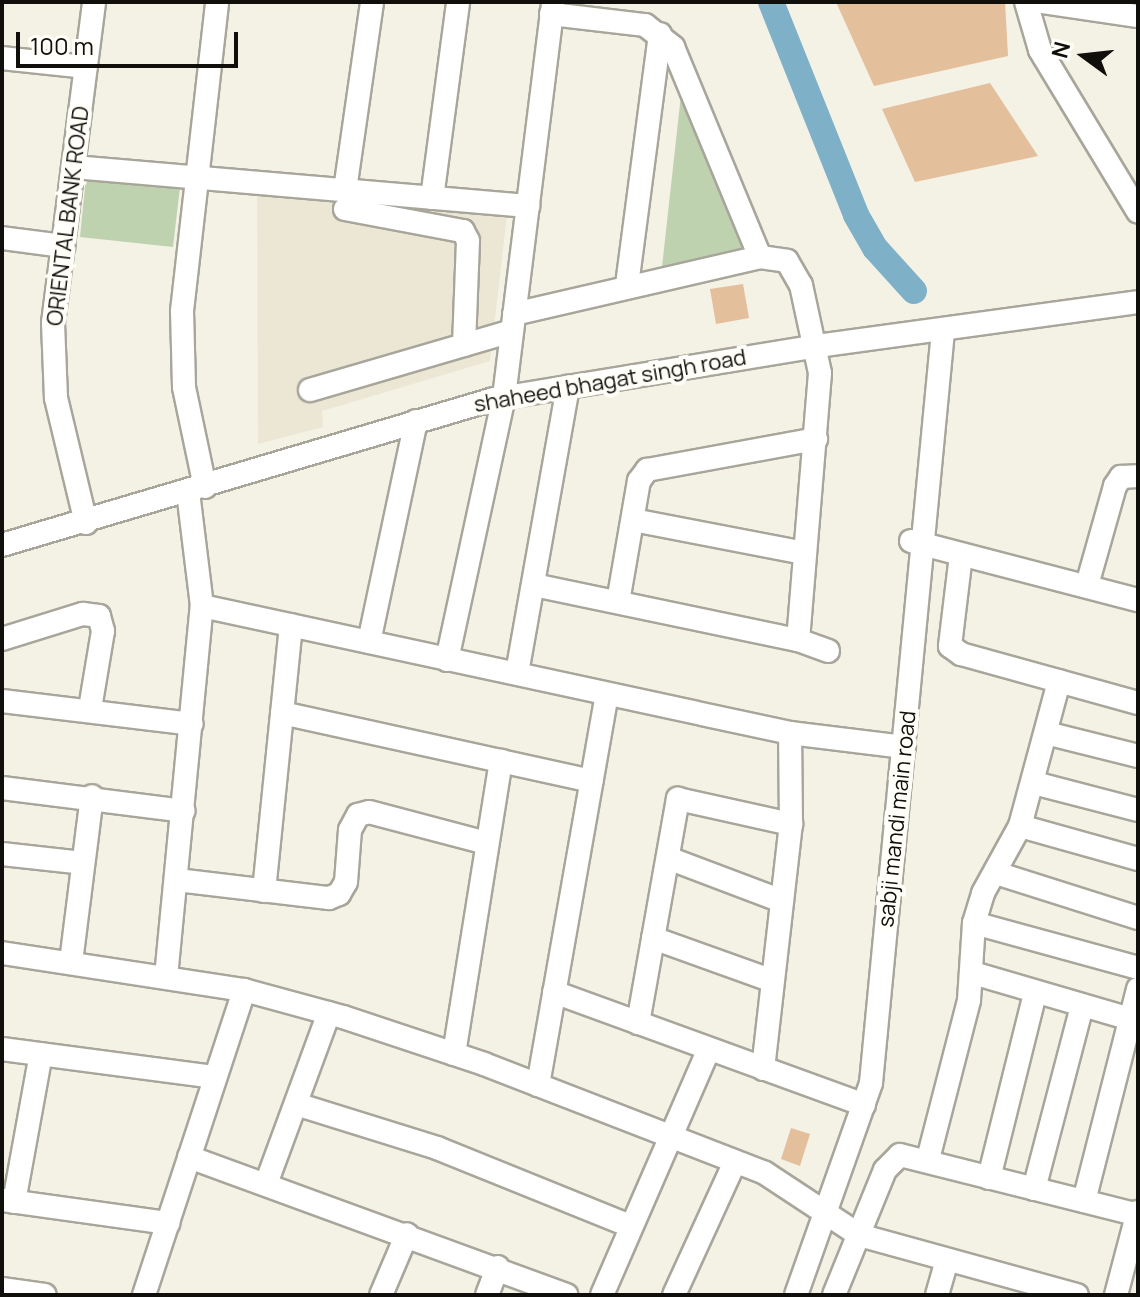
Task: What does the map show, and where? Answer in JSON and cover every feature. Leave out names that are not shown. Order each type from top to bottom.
[{"type":"street","name":"ORIENTAL BANK ROAD","points":[[86,523],[56,398],[53,323],[94,2]]},
{"type":"street","points":[[166,977],[202,606],[182,311],[193,177],[217,2]]},
{"type":"street","points":[[345,200],[372,2]]},
{"type":"street","points":[[432,198],[458,2]]},
{"type":"street","points":[[1026,2],[1040,50],[1138,212]]},
{"type":"street","points":[[1043,2],[1138,16]]},
{"type":"street","points":[[447,660],[504,397],[552,8],[625,20],[660,34],[680,58],[760,257]]},
{"type":"street","points":[[627,285],[660,34]]},
{"type":"street","points":[[2,58],[86,67]]},
{"type":"street","points":[[73,167],[193,177],[345,200],[454,226],[463,231],[468,241],[464,345]]},
{"type":"street","points":[[345,200],[432,198],[528,206]]},
{"type":"street","points":[[2,238],[63,246]]},
{"type":"street","points":[[310,390],[464,345],[513,322],[627,285],[760,257],[787,261],[795,270],[817,346],[816,439],[798,640]]},
{"type":"street","name":"shaheed bhagat singh road","points":[[2,545],[86,523],[416,421],[504,397],[817,346],[937,332],[1138,302]]},
{"type":"street","name":"sabji mandi main road","points":[[796,1295],[821,1208],[872,1068],[898,746],[937,332]]},
{"type":"street","points":[[517,673],[568,386]]},
{"type":"street","points":[[369,642],[416,421]]},
{"type":"street","points":[[618,602],[639,481],[658,465],[816,439]]},
{"type":"street","points":[[1087,585],[1115,486],[1121,477],[1138,476]]},
{"type":"street","points":[[633,520],[805,553]]},
{"type":"street","points":[[917,543],[1138,600]]},
{"type":"street","points":[[961,555],[950,646],[1138,703]]},
{"type":"street","points":[[534,585],[798,640],[828,651]]},
{"type":"street","points":[[202,606],[790,733],[898,746]]},
{"type":"street","points":[[2,639],[83,614],[99,616],[103,631],[90,709]]},
{"type":"street","points":[[264,891],[291,625]]},
{"type":"street","points":[[928,1159],[973,973],[974,923],[1020,826],[1059,681]]},
{"type":"street","points":[[538,1085],[607,695]]},
{"type":"street","points":[[2,701],[90,709],[192,724]]},
{"type":"street","points":[[282,713],[592,781]]},
{"type":"street","points":[[763,1069],[791,824],[790,733]]},
{"type":"street","points":[[1046,733],[1138,756]]},
{"type":"street","points":[[454,1054],[501,761]]},
{"type":"street","points":[[1034,783],[1138,810]]},
{"type":"street","points":[[2,788],[92,796],[184,811]]},
{"type":"street","points":[[71,962],[92,796]]},
{"type":"street","points":[[638,1023],[678,799],[791,824]]},
{"type":"street","points":[[177,880],[329,898],[339,894],[346,882],[350,830],[358,815],[369,812],[486,843]]},
{"type":"street","points":[[1020,826],[1138,859]]},
{"type":"street","points":[[2,854],[83,863]]},
{"type":"street","points":[[668,858],[782,901]]},
{"type":"street","points":[[996,873],[1138,918]]},
{"type":"street","points":[[974,923],[1138,968]]},
{"type":"street","points":[[653,938],[773,981]]},
{"type":"street","points":[[2,953],[244,990],[329,1013],[538,1085],[787,1183],[859,1235],[1077,1295]]},
{"type":"street","points":[[973,973],[1035,994],[1130,1019]]},
{"type":"street","points":[[1084,1201],[1138,989]]},
{"type":"street","points":[[144,1295],[244,990]]},
{"type":"street","points":[[554,992],[858,1103]]},
{"type":"street","points":[[989,1178],[1035,994]]},
{"type":"street","points":[[1034,1189],[1082,1006]]},
{"type":"street","points":[[266,1184],[329,1013]]},
{"type":"street","points":[[2,1049],[215,1077]]},
{"type":"street","points":[[602,1295],[667,1136],[709,1049]]},
{"type":"street","points":[[41,1054],[8,1201],[168,1223]]},
{"type":"street","points":[[296,1104],[437,1148],[630,1226]]},
{"type":"street","points":[[834,1295],[891,1161],[900,1155],[928,1159],[989,1178],[1138,1214],[1116,1295]]},
{"type":"street","points":[[189,1157],[498,1267],[567,1295]]},
{"type":"street","points":[[674,1295],[735,1162]]},
{"type":"street","points":[[781,1295],[821,1208]]},
{"type":"street","points":[[381,1295],[407,1234]]},
{"type":"street","points":[[937,1295],[947,1261]]},
{"type":"street","points":[[487,1295],[498,1267]]},
{"type":"street","points":[[2,1289],[45,1295]]},
{"type":"shaded area","points":[[257,193],[507,215],[490,361],[322,411],[323,427],[258,444]]},
{"type":"green space","points":[[682,86],[751,258],[661,276]]},
{"type":"green space","points":[[86,177],[180,187],[173,247],[80,237]]},
{"type":"building","points":[[836,2],[1005,2],[1008,56],[874,86]]},
{"type":"building","points":[[990,83],[1038,156],[915,182],[882,109]]},
{"type":"building","points":[[743,284],[749,318],[716,324],[710,289]]},
{"type":"building","points":[[791,1128],[810,1134],[800,1166],[781,1159]]},
{"type":"waterway","points":[[771,2],[856,215],[875,248],[914,291]]}]
